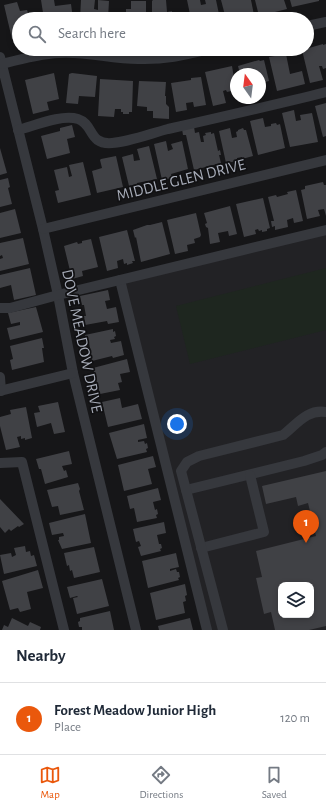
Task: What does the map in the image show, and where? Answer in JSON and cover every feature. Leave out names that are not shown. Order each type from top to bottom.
[{"type":"street","points":[[314,25],[326,22]]},
{"type":"street","points":[[1,61],[31,56]]},
{"type":"street","points":[[112,56],[137,59],[170,59],[182,56]]},
{"type":"street","name":"DOVE MEADOW DRIVE","points":[[1,61],[58,295],[73,372],[136,630]]},
{"type":"street","points":[[18,130],[53,120],[77,118],[83,121],[94,138],[100,142],[106,144],[115,143],[326,92]]},
{"type":"street","name":"MIDDLE GLEN DRIVE","points":[[42,229],[326,160]]},
{"type":"street","points":[[0,308],[10,308],[326,230]]},
{"type":"street","points":[[120,280],[207,630]]},
{"type":"street","points":[[0,377],[1,391],[73,372]]},
{"type":"street","points":[[223,630],[181,471],[187,462],[199,456],[283,435],[293,428],[300,419],[310,413],[320,411],[326,412]]},
{"type":"street","points":[[186,490],[304,461],[322,455],[326,452]]},
{"type":"street","points":[[0,464],[22,462],[64,630]]},
{"type":"street","points":[[202,548],[264,532],[250,474]]},
{"type":"shaded area","points":[[326,234],[326,630],[210,630],[124,283]]},
{"type":"shaded area","points":[[326,268],[326,330],[190,364],[176,306]]},
{"type":"building","points":[[41,0],[54,0],[55,6],[71,4],[72,12],[43,12]]},
{"type":"building","points":[[81,0],[95,0],[94,9],[98,10],[98,0],[109,1],[108,12],[80,12]]},
{"type":"building","points":[[166,0],[167,12],[152,12],[152,1]]},
{"type":"building","points":[[187,0],[200,0],[201,5],[206,4],[205,0],[216,0],[219,12],[190,12]]},
{"type":"building","points":[[221,0],[251,0],[253,12],[224,12]]},
{"type":"building","points":[[255,0],[284,0],[287,9],[275,12],[258,12]]},
{"type":"building","points":[[290,0],[319,0],[319,1],[292,7]]},
{"type":"building","points":[[131,1],[146,1],[146,12],[126,12],[126,9],[131,9]]},
{"type":"building","points":[[17,2],[20,11],[27,10],[28,12],[12,12],[12,39],[4,5]]},
{"type":"building","points":[[326,44],[326,68],[323,69],[322,66],[319,66],[323,80],[310,83],[303,56],[314,56],[314,47]]},
{"type":"building","points":[[286,56],[290,74],[302,71],[305,84],[277,91],[269,57]]},
{"type":"building","points":[[264,60],[266,68],[238,68],[238,66]]},
{"type":"building","points":[[232,66],[232,68],[230,68],[230,91],[223,91],[226,103],[213,106],[205,72]]},
{"type":"building","points":[[266,68],[269,81],[266,82]]},
{"type":"building","points":[[54,73],[59,99],[47,102],[49,110],[33,114],[25,80]]},
{"type":"building","points":[[72,73],[97,76],[95,97],[79,96],[78,104],[66,103],[69,74]]},
{"type":"building","points":[[201,77],[206,105],[194,107],[193,102],[186,103],[187,110],[176,112],[171,83]]},
{"type":"building","points":[[100,79],[133,81],[132,112],[129,112],[129,114],[123,114],[121,109],[115,109],[114,117],[98,116]]},
{"type":"building","points":[[139,81],[166,82],[165,96],[166,104],[169,107],[169,119],[153,118],[153,111],[147,111],[147,107],[137,106]]},
{"type":"building","points":[[326,103],[326,136],[323,137],[315,106]]},
{"type":"building","points":[[294,110],[296,121],[301,120],[300,115],[312,113],[318,142],[290,147],[282,113]]},
{"type":"building","points":[[263,118],[265,127],[276,123],[277,125],[280,124],[285,148],[258,155],[250,121]]},
{"type":"building","points":[[72,125],[75,137],[67,139],[70,153],[47,159],[41,136],[60,131],[60,128]]},
{"type":"building","points":[[194,127],[195,133],[199,132],[201,142],[204,142],[203,136],[206,135],[205,133],[214,133],[218,151],[220,150],[221,155],[219,155],[221,163],[194,170],[186,135],[183,135],[182,129]]},
{"type":"building","points":[[230,128],[232,138],[237,137],[236,132],[238,130],[243,128],[246,130],[253,156],[242,159],[242,157],[237,158],[237,161],[226,163],[219,131]]},
{"type":"building","points":[[166,141],[168,151],[173,149],[171,144],[182,141],[188,169],[171,174],[172,178],[162,180],[154,144]]},
{"type":"building","points":[[149,146],[157,179],[129,186],[122,157],[133,154],[134,161],[140,160],[137,149]]},
{"type":"building","points":[[0,148],[7,173],[0,175]]},
{"type":"building","points":[[116,156],[123,187],[97,193],[92,171],[102,168],[101,159]]},
{"type":"building","points":[[83,162],[91,195],[58,203],[55,191],[59,190],[54,170],[67,167],[69,177],[72,176],[69,165]]},
{"type":"building","points":[[8,178],[10,187],[8,188],[12,204],[0,207],[0,180]]},
{"type":"building","points":[[323,182],[324,185],[326,185],[326,216],[324,209],[318,210],[320,216],[307,219],[301,190],[305,189],[305,186]]},
{"type":"building","points":[[296,190],[303,221],[294,223],[293,218],[287,220],[288,227],[275,230],[275,226],[272,227],[271,221],[274,221],[268,197],[276,195],[277,197],[288,194],[287,192]]},
{"type":"building","points":[[263,198],[270,228],[267,229],[267,231],[262,232],[262,230],[255,230],[256,234],[244,237],[236,204]]},
{"type":"building","points":[[230,206],[237,234],[229,236],[228,231],[218,233],[220,242],[210,244],[204,213]]},
{"type":"building","points":[[15,209],[21,233],[0,238],[0,213]]},
{"type":"building","points":[[196,213],[201,235],[200,237],[194,239],[195,243],[187,245],[188,251],[175,254],[167,220]]},
{"type":"building","points":[[162,222],[170,254],[141,262],[136,237],[135,238],[133,230]]},
{"type":"building","points":[[127,230],[135,261],[132,261],[133,263],[127,265],[127,263],[124,264],[123,259],[117,261],[118,268],[107,271],[99,237]]},
{"type":"building","points":[[23,238],[29,264],[0,271],[0,259],[3,258],[2,255],[0,256],[0,243]]},
{"type":"building","points":[[91,239],[98,267],[82,271],[83,276],[72,279],[64,246],[77,242],[78,244],[82,243],[82,241]]},
{"type":"building","points":[[30,268],[36,295],[14,300],[11,285],[0,288],[0,275]]},
{"type":"building","points":[[108,290],[110,300],[105,301],[107,309],[116,307],[119,322],[108,324],[107,321],[85,325],[84,316],[86,316],[84,305],[82,305],[80,296]]},
{"type":"building","points":[[36,307],[43,332],[10,340],[7,328],[20,325],[20,322],[11,324],[8,313]]},
{"type":"building","points":[[113,329],[116,336],[114,337],[115,339],[110,340],[111,343],[121,341],[124,355],[113,358],[112,356],[92,361],[89,342],[87,343],[85,335]]},
{"type":"building","points":[[42,338],[44,362],[12,370],[10,360],[13,359],[10,346]]},
{"type":"building","points":[[127,359],[130,372],[120,374],[122,382],[118,383],[120,390],[100,394],[93,368]]},
{"type":"building","points":[[120,398],[122,408],[138,404],[142,419],[108,427],[102,402]]},
{"type":"building","points":[[58,402],[65,432],[54,434],[51,423],[37,427],[34,413],[40,412],[38,406]]},
{"type":"building","points":[[26,407],[32,438],[25,440],[25,438],[21,439],[21,436],[17,437],[20,447],[6,450],[0,426],[0,417],[11,414],[10,410]]},
{"type":"building","points":[[144,424],[147,438],[138,440],[138,442],[144,441],[145,444],[147,443],[147,452],[117,459],[109,433]]},
{"type":"building","points":[[69,451],[72,464],[62,466],[64,471],[66,470],[68,477],[45,484],[41,469],[39,469],[36,459]]},
{"type":"building","points":[[153,456],[156,467],[148,469],[152,484],[124,491],[118,465]]},
{"type":"building","points":[[326,471],[326,626],[309,630],[275,630],[271,612],[264,614],[256,578],[262,577],[256,551],[316,536],[308,503],[298,506],[296,497],[266,504],[262,486]]},
{"type":"building","points":[[78,483],[84,510],[60,515],[58,506],[52,507],[47,490]]},
{"type":"building","points":[[158,488],[161,500],[153,502],[155,510],[157,509],[157,518],[137,522],[134,508],[130,509],[127,496]]},
{"type":"building","points":[[0,499],[24,524],[11,531],[9,529],[5,533],[0,527]]},
{"type":"building","points":[[85,514],[91,543],[62,549],[58,540],[59,537],[64,536],[63,533],[52,535],[49,523]]},
{"type":"building","points":[[164,522],[166,533],[157,535],[159,544],[161,544],[162,548],[160,549],[161,551],[141,556],[138,547],[141,546],[139,541],[136,542],[133,529]]},
{"type":"building","points":[[25,546],[26,552],[30,551],[31,556],[34,555],[37,566],[4,574],[0,555],[11,553],[12,557],[16,555],[14,548]]},
{"type":"building","points":[[94,547],[100,572],[74,578],[72,570],[70,571],[69,565],[67,566],[64,553]]},
{"type":"building","points":[[176,553],[179,567],[170,569],[170,571],[176,569],[177,572],[179,572],[179,580],[148,588],[142,561]]},
{"type":"building","points":[[38,570],[43,588],[27,592],[31,609],[20,612],[18,608],[10,610],[2,581]]},
{"type":"building","points":[[102,579],[109,606],[77,614],[73,598],[78,597],[70,598],[67,587]]},
{"type":"building","points":[[185,584],[187,595],[185,596],[186,601],[183,602],[185,613],[156,620],[150,593]]},
{"type":"building","points":[[110,611],[114,630],[82,630],[82,627],[79,627],[78,622],[80,621],[80,618]]},
{"type":"building","points":[[12,618],[28,626],[30,622],[41,627],[40,630],[2,630],[4,625],[8,627]]},
{"type":"building","points":[[190,618],[193,630],[159,630],[158,626]]},
{"type":"place","name":"Forest Meadow Junior High","points":[[306,543]]}]
